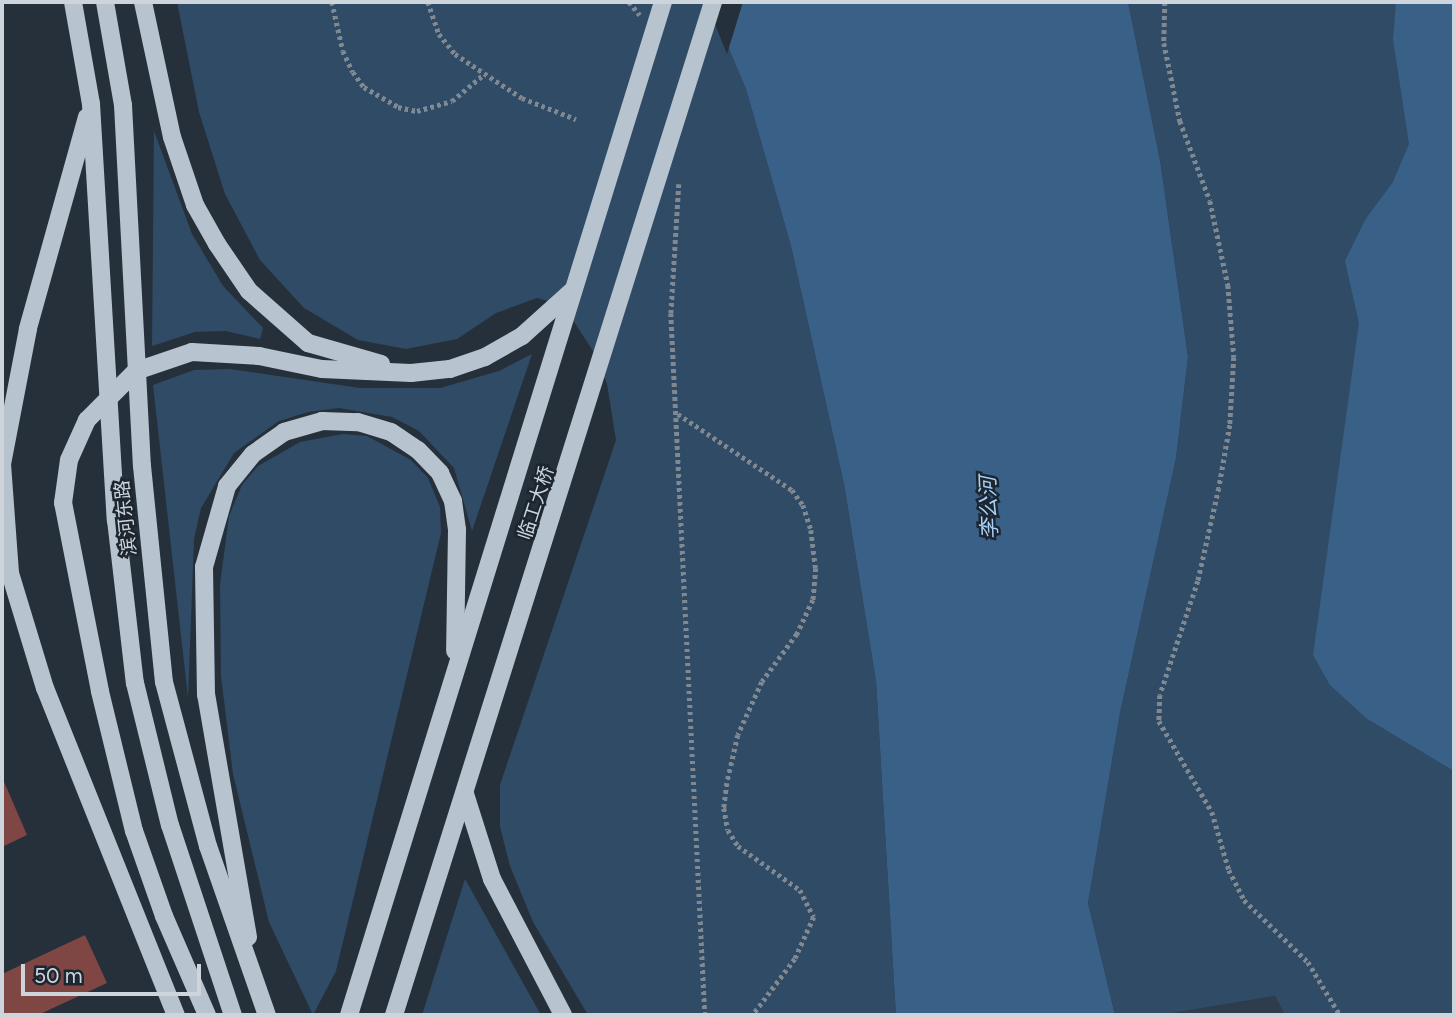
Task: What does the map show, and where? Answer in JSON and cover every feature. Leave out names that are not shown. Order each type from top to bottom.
[{"type":"main road","name":"滨河东路","points":[[73,2],[91,104],[116,520],[135,683],[170,825],[233,1015]]},
{"type":"main road","name":"滨河东路","points":[[104,2],[123,105],[142,466],[164,682],[208,846],[267,1015]]},
{"type":"main road","points":[[143,2],[172,137],[195,205],[249,291],[308,343],[411,373]]},
{"type":"main road","name":"临工大桥","points":[[349,1015],[663,2]]},
{"type":"main road","name":"临工大桥","points":[[394,1015],[577,442],[713,2]]},
{"type":"main road","points":[[91,104],[28,329],[2,464],[10,573],[45,688],[176,1015]]},
{"type":"main road","points":[[207,1015],[164,916],[134,831],[100,691],[64,503],[69,460],[87,420],[136,371],[192,352],[259,356],[322,369],[411,373],[450,369],[485,357],[523,336],[572,291]]},
{"type":"main road","points":[[258,995],[206,695],[204,567],[227,486],[253,454],[284,432],[322,421],[358,422],[391,432],[418,450],[440,473],[453,501],[457,530],[454,673]]},
{"type":"main road","points":[[465,794],[492,879],[563,1015]]},
{"type":"path","points":[[332,2],[343,51],[353,72],[364,87],[398,107],[417,111],[452,101],[483,75]]},
{"type":"path","points":[[428,2],[439,34],[455,54],[483,75],[522,98],[576,119]]},
{"type":"path","points":[[629,2],[645,22]]},
{"type":"path","points":[[1165,2],[1164,43],[1181,121],[1210,201],[1228,285],[1234,357],[1230,425],[1219,488],[1198,581],[1160,695],[1159,721],[1212,812],[1229,870],[1244,900],[1308,962],[1340,1015]]},
{"type":"path","points":[[679,180],[671,313],[678,414],[705,1015]]},
{"type":"path","points":[[678,414],[792,490],[803,505],[811,530],[817,568],[813,600],[797,634],[762,682],[738,735],[727,783],[724,808],[728,830],[738,846],[800,890],[814,916],[794,958],[753,1015]]},
{"type":"shaded area","points":[[177,2],[709,2],[746,89],[791,246],[844,484],[876,681],[896,1015],[588,1015],[533,922],[510,866],[500,827],[500,785],[616,440],[607,384],[595,354],[563,305],[537,298],[496,313],[457,339],[406,349],[358,340],[304,308],[260,260],[225,194],[199,112]]},
{"type":"shaded area","points":[[1128,2],[1454,2],[1454,1015],[1285,1015],[1275,996],[1161,1015],[1115,1015],[1088,903],[1120,713],[1176,458],[1188,357],[1160,160]]},
{"type":"shaded area","points":[[154,131],[192,234],[223,286],[263,328],[260,339],[226,331],[195,332],[152,346]]},
{"type":"shaded area","points":[[532,354],[472,531],[454,468],[419,431],[392,417],[339,408],[308,412],[279,421],[234,453],[201,508],[194,539],[188,698],[153,385],[194,370],[230,369],[360,388],[440,388],[499,371]]},
{"type":"shaded area","points":[[343,434],[367,436],[411,460],[428,478],[440,507],[441,533],[336,971],[313,1015],[269,922],[233,774],[221,676],[220,585],[229,516],[242,485],[258,466],[300,442]]},
{"type":"shaded area","points":[[465,879],[541,1015],[422,1015]]},
{"type":"shaded area","points":[[1275,996],[1285,1015],[1161,1015]]},
{"type":"water","name":"李公河","points":[[709,2],[1128,2],[1160,160],[1188,357],[1176,458],[1120,713],[1088,903],[1115,1015],[896,1015],[876,681],[844,484],[791,246],[746,89]]},
{"type":"water","points":[[1396,2],[1454,2],[1454,771],[1366,718],[1330,685],[1313,655],[1359,323],[1345,261],[1365,220],[1393,182],[1409,144],[1393,39]]},
{"type":"pier","points":[[706,2],[743,2],[727,54]]},
{"type":"building","points":[[2,777],[27,835],[2,847]]},
{"type":"building","points":[[85,935],[107,983],[38,1015],[2,1015],[2,974]]}]
